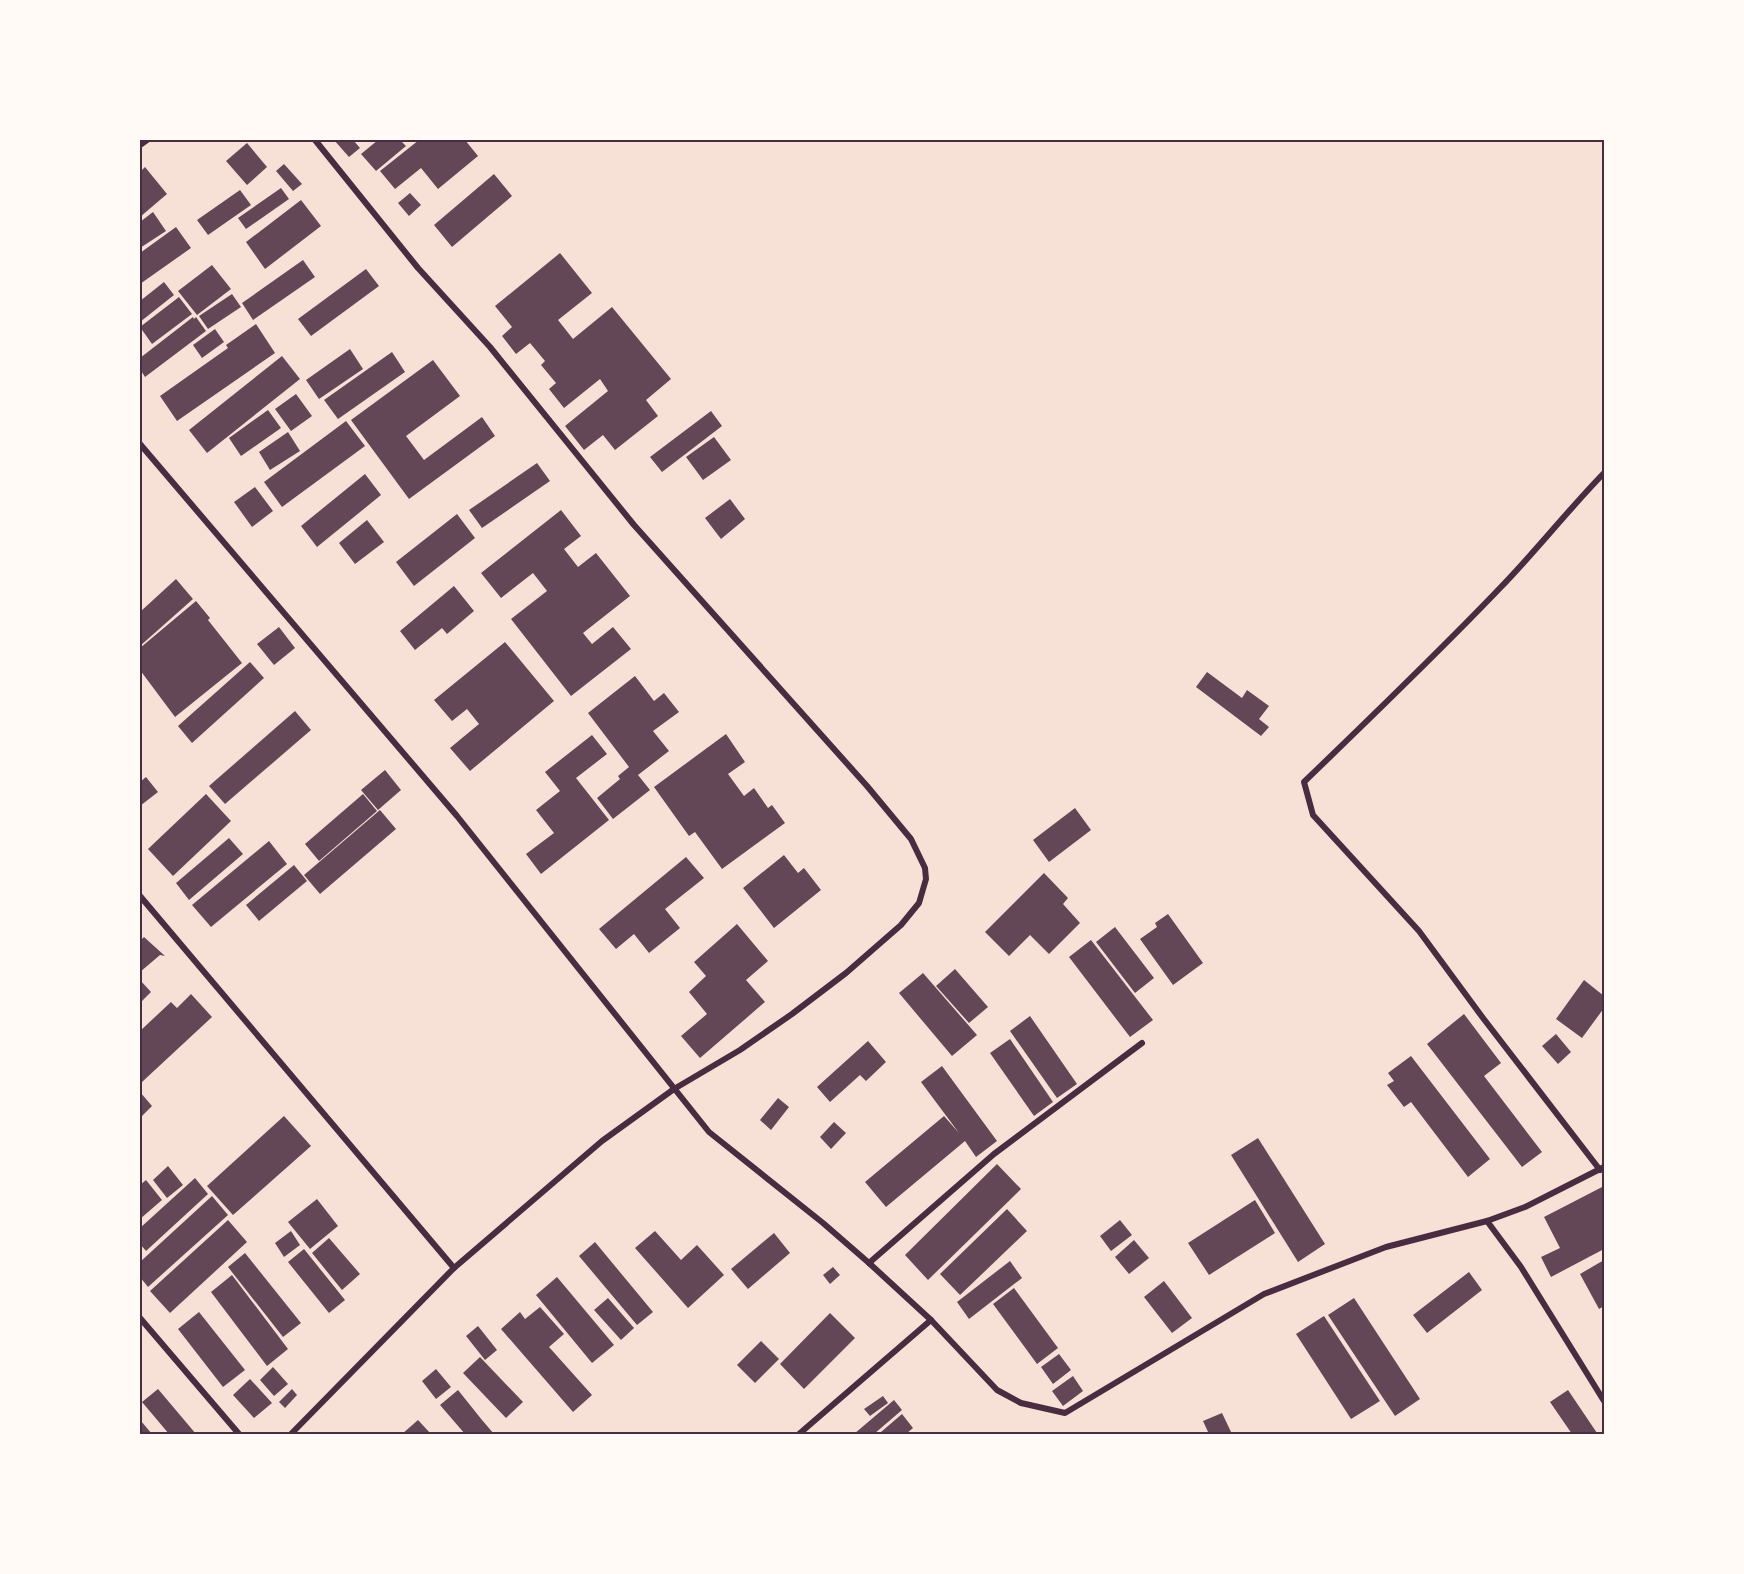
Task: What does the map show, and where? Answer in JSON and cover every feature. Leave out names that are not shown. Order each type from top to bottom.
[{"type":"street","points":[[140,145],[147,140]]},
{"type":"street","points":[[291,1434],[454,1268],[602,1141],[674,1089],[740,1050],[854,967],[901,925],[919,903],[926,879],[925,868],[911,839],[867,786],[634,525],[490,347],[418,268],[315,140]]},
{"type":"street","points":[[140,444],[457,816],[709,1132],[823,1223],[869,1263],[931,1320],[998,1390],[1022,1403],[1065,1413],[1264,1294],[1386,1247],[1487,1221],[1525,1206],[1602,1169],[1483,1018],[1419,931],[1313,814],[1304,782],[1501,587],[1583,494],[1605,473]]},
{"type":"street","points":[[140,896],[454,1268]]},
{"type":"street","points":[[869,1263],[994,1154],[1142,1043]]},
{"type":"street","points":[[1487,1221],[1521,1267],[1605,1401]]},
{"type":"street","points":[[140,1318],[239,1434]]},
{"type":"street","points":[[799,1434],[931,1320]]},
{"type":"building","points":[[334,140],[353,140],[360,148],[349,157]]},
{"type":"building","points":[[378,140],[400,140],[406,146],[376,171],[361,154]]},
{"type":"building","points":[[419,140],[465,140],[478,156],[438,189],[421,168],[395,189],[380,171]]},
{"type":"building","points":[[247,143],[267,167],[247,185],[226,161]]},
{"type":"building","points":[[284,164],[302,184],[293,191],[276,171]]},
{"type":"building","points":[[145,167],[167,194],[140,217],[140,172]]},
{"type":"building","points":[[494,174],[512,196],[452,247],[434,225]]},
{"type":"building","points":[[281,188],[289,199],[246,229],[238,218]]},
{"type":"building","points":[[240,190],[251,205],[208,235],[197,220]]},
{"type":"building","points":[[410,193],[421,205],[409,216],[398,203]]},
{"type":"building","points":[[301,200],[321,226],[265,269],[246,242]]},
{"type":"building","points":[[153,212],[166,231],[140,248],[140,222]]},
{"type":"building","points":[[176,227],[191,248],[140,284],[140,253]]},
{"type":"building","points":[[560,253],[592,293],[558,320],[573,339],[612,307],[671,379],[646,400],[658,416],[615,450],[603,435],[584,450],[565,426],[608,391],[600,379],[564,408],[549,389],[556,383],[541,365],[545,361],[530,343],[516,354],[502,336],[512,327],[495,306]]},
{"type":"building","points":[[303,260],[315,277],[253,320],[242,303]]},
{"type":"building","points":[[212,265],[231,289],[197,315],[178,291]]},
{"type":"building","points":[[366,269],[379,286],[311,336],[298,319]]},
{"type":"building","points":[[164,282],[174,295],[140,322],[140,301]]},
{"type":"building","points":[[232,294],[241,307],[208,329],[199,316]]},
{"type":"building","points":[[179,297],[192,314],[152,344],[140,327]]},
{"type":"building","points":[[193,317],[194,319],[196,317],[206,331],[145,377],[140,369],[140,358]]},
{"type":"building","points":[[256,324],[275,353],[177,421],[160,396],[228,348],[226,345]]},
{"type":"building","points":[[215,329],[224,342],[202,358],[193,345]]},
{"type":"building","points":[[350,349],[363,369],[319,399],[306,380]]},
{"type":"building","points":[[392,352],[405,372],[338,419],[324,400]]},
{"type":"building","points":[[282,356],[300,379],[207,453],[189,430]]},
{"type":"building","points":[[433,360],[460,396],[406,436],[424,460],[482,417],[495,436],[409,499],[351,420]]},
{"type":"building","points":[[296,394],[312,416],[291,431],[275,409]]},
{"type":"building","points":[[268,410],[281,428],[241,456],[229,438]]},
{"type":"building","points":[[711,411],[722,426],[662,472],[650,457]]},
{"type":"building","points":[[346,421],[365,446],[282,507],[264,482]]},
{"type":"building","points":[[288,432],[300,451],[270,470],[259,452]]},
{"type":"building","points":[[714,437],[731,460],[703,480],[686,457]]},
{"type":"building","points":[[537,463],[550,481],[482,528],[469,510]]},
{"type":"building","points":[[365,474],[381,495],[317,547],[301,526]]},
{"type":"building","points":[[255,487],[273,511],[252,527],[234,502]]},
{"type":"building","points":[[730,499],[745,519],[721,539],[705,518]]},
{"type":"building","points":[[561,510],[581,536],[564,549],[578,567],[596,553],[630,596],[583,633],[592,644],[613,627],[631,649],[571,696],[511,619],[547,591],[533,573],[501,598],[481,573]]},
{"type":"building","points":[[457,514],[475,538],[414,586],[396,562]]},
{"type":"building","points":[[367,520],[384,542],[355,564],[339,543]]},
{"type":"building","points":[[176,579],[193,599],[140,646],[140,612]]},
{"type":"building","points":[[454,586],[474,611],[447,634],[442,628],[415,650],[400,631]]},
{"type":"building","points":[[196,601],[242,663],[175,717],[140,670],[140,648]]},
{"type":"building","points":[[279,627],[295,648],[274,665],[257,644]]},
{"type":"building","points":[[505,642],[554,701],[470,771],[450,748],[479,724],[467,709],[452,721],[434,700]]},
{"type":"building","points":[[250,662],[264,678],[192,743],[178,726]]},
{"type":"building","points":[[1207,672],[1242,698],[1247,690],[1269,706],[1259,719],[1269,727],[1261,736],[1196,687]]},
{"type":"building","points":[[635,676],[654,701],[664,693],[679,712],[653,731],[669,751],[638,775],[650,790],[613,819],[597,798],[620,779],[618,776],[629,767],[588,713]]},
{"type":"building","points":[[295,711],[311,730],[225,804],[209,786]]},
{"type":"building","points":[[726,734],[745,762],[728,774],[744,796],[754,788],[768,808],[772,805],[785,823],[722,869],[695,832],[689,836],[654,787]]},
{"type":"building","points":[[592,735],[607,754],[576,778],[609,820],[541,874],[526,854],[554,833],[536,810],[560,791],[545,772]]},
{"type":"building","points":[[385,770],[401,790],[378,810],[361,790]]},
{"type":"building","points":[[146,777],[158,792],[140,806],[140,782]]},
{"type":"building","points":[[206,794],[231,821],[173,876],[148,849]]},
{"type":"building","points":[[363,794],[377,811],[319,861],[305,844]]},
{"type":"building","points":[[1075,808],[1091,830],[1049,862],[1033,840]]},
{"type":"building","points":[[380,810],[396,829],[320,894],[304,875]]},
{"type":"building","points":[[229,838],[243,854],[189,900],[176,883]]},
{"type":"building","points":[[269,841],[287,864],[211,927],[192,905]]},
{"type":"building","points":[[784,855],[798,873],[804,868],[821,890],[774,928],[743,888]]},
{"type":"building","points":[[686,857],[704,878],[665,909],[680,928],[649,953],[634,934],[616,949],[599,929]]},
{"type":"building","points":[[294,865],[307,881],[259,921],[246,905]]},
{"type":"building","points":[[1044,873],[1068,898],[1063,904],[1080,923],[1049,954],[1030,935],[1009,956],[985,932]]},
{"type":"building","points":[[1168,914],[1203,963],[1173,985],[1140,939],[1157,927],[1155,923]]},
{"type":"building","points":[[737,924],[768,961],[746,980],[765,1002],[700,1058],[681,1036],[707,1014],[689,992],[706,976],[694,962]]},
{"type":"building","points":[[1115,927],[1154,978],[1135,993],[1096,942]]},
{"type":"building","points":[[144,937],[165,956],[160,955],[140,972],[140,941]]},
{"type":"building","points":[[1091,940],[1153,1020],[1130,1037],[1069,957]]},
{"type":"building","points":[[955,969],[988,1007],[969,1023],[936,986]]},
{"type":"building","points":[[923,973],[977,1035],[952,1056],[899,993]]},
{"type":"building","points":[[140,980],[151,992],[140,1003]]},
{"type":"building","points":[[1584,980],[1604,996],[1604,1008],[1582,1038],[1556,1019]]},
{"type":"building","points":[[191,994],[212,1017],[142,1082],[140,1079],[140,1031],[171,1002],[177,1008]]},
{"type":"building","points":[[1464,1014],[1501,1063],[1484,1076],[1542,1152],[1522,1167],[1427,1044]]},
{"type":"building","points":[[1030,1016],[1077,1084],[1057,1098],[1010,1031]]},
{"type":"building","points":[[1556,1034],[1571,1052],[1558,1064],[1542,1046]]},
{"type":"building","points":[[1010,1039],[1053,1102],[1034,1116],[990,1053]]},
{"type":"building","points":[[868,1041],[886,1062],[866,1081],[860,1075],[830,1102],[817,1087]]},
{"type":"building","points":[[1411,1056],[1490,1159],[1468,1177],[1411,1102],[1404,1107],[1387,1085],[1394,1081],[1388,1073]]},
{"type":"building","points":[[942,1066],[997,1141],[976,1157],[965,1141],[886,1207],[865,1182],[944,1116],[959,1133],[921,1082]]},
{"type":"building","points":[[140,1092],[152,1106],[140,1118]]},
{"type":"building","points":[[778,1098],[789,1107],[771,1130],[760,1120]]},
{"type":"building","points":[[284,1116],[311,1146],[233,1215],[207,1186]]},
{"type":"building","points":[[834,1122],[846,1133],[831,1149],[820,1137]]},
{"type":"building","points":[[1258,1138],[1325,1244],[1298,1262],[1231,1155]]},
{"type":"building","points":[[997,1164],[1021,1189],[928,1280],[905,1255]]},
{"type":"building","points":[[168,1166],[183,1185],[167,1198],[153,1180]]},
{"type":"building","points":[[195,1178],[208,1194],[146,1251],[140,1244],[140,1228]]},
{"type":"building","points":[[146,1180],[162,1200],[140,1219],[140,1185]]},
{"type":"building","points":[[1604,1186],[1604,1249],[1551,1277],[1541,1257],[1560,1248],[1544,1217]]},
{"type":"building","points":[[212,1196],[228,1215],[148,1287],[140,1277],[140,1262]]},
{"type":"building","points":[[317,1199],[338,1226],[310,1249],[288,1222]]},
{"type":"building","points":[[1255,1200],[1275,1233],[1209,1275],[1188,1243]]},
{"type":"building","points":[[1007,1209],[1027,1231],[960,1295],[940,1274]]},
{"type":"building","points":[[228,1220],[247,1242],[170,1313],[150,1291]]},
{"type":"building","points":[[1120,1220],[1132,1235],[1111,1251],[1100,1236]]},
{"type":"building","points":[[291,1231],[300,1245],[284,1257],[275,1243]]},
{"type":"building","points":[[655,1231],[681,1260],[697,1245],[724,1275],[688,1308],[635,1248]]},
{"type":"building","points":[[774,1233],[790,1253],[748,1289],[731,1269]]},
{"type":"building","points":[[329,1238],[360,1274],[342,1290],[312,1253]]},
{"type":"building","points":[[1134,1240],[1149,1258],[1129,1274],[1115,1257]]},
{"type":"building","points":[[595,1242],[653,1312],[637,1325],[579,1256]]},
{"type":"building","points":[[304,1249],[345,1300],[329,1313],[288,1262]]},
{"type":"building","points":[[245,1253],[301,1323],[283,1337],[228,1267]]},
{"type":"building","points":[[1604,1260],[1604,1306],[1599,1309],[1580,1274]]},
{"type":"building","points":[[1010,1261],[1022,1278],[969,1319],[957,1302]]},
{"type":"building","points":[[833,1267],[840,1275],[830,1284],[823,1275]]},
{"type":"building","points":[[1469,1272],[1482,1290],[1427,1333],[1413,1315]]},
{"type":"building","points":[[232,1275],[288,1349],[267,1366],[211,1292]]},
{"type":"building","points":[[557,1277],[614,1345],[592,1363],[536,1295]]},
{"type":"building","points":[[1164,1281],[1192,1318],[1172,1333],[1144,1297]]},
{"type":"building","points":[[1014,1288],[1058,1348],[1037,1364],[993,1304]]},
{"type":"building","points":[[608,1298],[634,1328],[621,1340],[594,1310]]},
{"type":"building","points":[[1354,1298],[1420,1399],[1395,1416],[1328,1315]]},
{"type":"building","points":[[540,1307],[564,1334],[549,1347],[592,1395],[573,1412],[501,1329],[520,1312],[525,1319]]},
{"type":"building","points":[[199,1312],[245,1370],[223,1387],[178,1329]]},
{"type":"building","points":[[830,1313],[855,1338],[804,1389],[780,1364]]},
{"type":"building","points":[[1324,1316],[1380,1401],[1351,1419],[1296,1334]]},
{"type":"building","points":[[478,1326],[497,1350],[485,1360],[466,1336]]},
{"type":"building","points":[[761,1341],[779,1359],[755,1383],[737,1365]]},
{"type":"building","points":[[1059,1354],[1071,1370],[1053,1384],[1041,1367]]},
{"type":"building","points":[[480,1357],[523,1402],[506,1418],[463,1373]]},
{"type":"building","points":[[273,1367],[288,1384],[274,1396],[260,1380]]},
{"type":"building","points":[[436,1369],[451,1387],[436,1399],[422,1381]]},
{"type":"building","points":[[1073,1376],[1083,1391],[1063,1406],[1052,1391]]},
{"type":"building","points":[[250,1379],[272,1403],[254,1418],[233,1395]]},
{"type":"building","points":[[158,1389],[196,1434],[169,1434],[142,1402]]},
{"type":"building","points":[[292,1389],[297,1395],[285,1408],[279,1402]]},
{"type":"building","points":[[458,1390],[494,1434],[465,1434],[440,1405]]},
{"type":"building","points":[[1568,1390],[1597,1433],[1572,1434],[1550,1402]]},
{"type":"building","points":[[883,1396],[888,1403],[870,1416],[864,1409]]},
{"type":"building","points":[[894,1400],[902,1410],[874,1434],[854,1434]]},
{"type":"building","points":[[1222,1413],[1232,1434],[1209,1434],[1203,1421]]},
{"type":"building","points":[[902,1414],[913,1428],[906,1434],[883,1434],[881,1432]]},
{"type":"building","points":[[418,1420],[431,1434],[402,1434]]},
{"type":"building","points":[[141,1421],[152,1434],[140,1434]]}]
